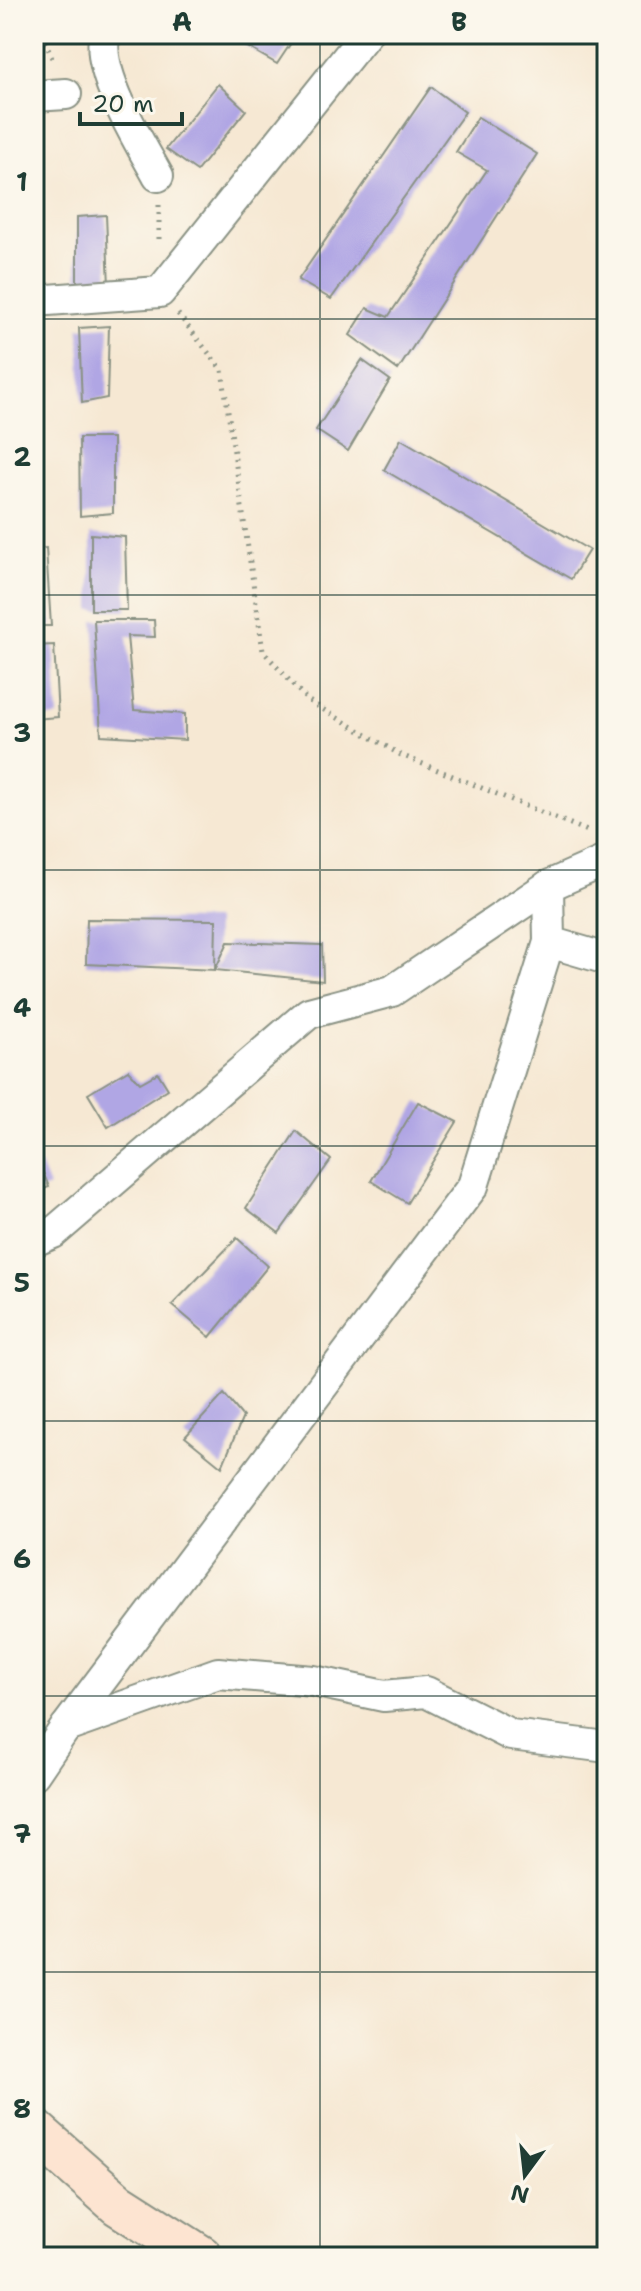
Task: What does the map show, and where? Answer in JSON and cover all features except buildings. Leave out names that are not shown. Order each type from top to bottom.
[{"type":"main road","points":[[34,2130],[118,2204],[201,2257]]},
{"type":"street","points":[[105,34],[102,45],[118,104],[158,176]]},
{"type":"street","points":[[34,301],[160,292],[366,34]]},
{"type":"street","points":[[34,96],[66,94]]},
{"type":"street","points":[[34,1241],[53,1233],[309,1013],[392,991],[548,886],[607,860]]},
{"type":"street","points":[[34,1774],[66,1727],[473,1186],[549,942],[548,886]]},
{"type":"street","points":[[549,942],[607,959]]},
{"type":"street","points":[[66,1727],[218,1673],[313,1681],[384,1696],[426,1692],[511,1735],[607,1747]]},
{"type":"path","points":[[42,34],[66,94]]},
{"type":"path","points":[[158,176],[160,292],[222,370],[263,651],[307,700],[401,755],[592,833]]}]
